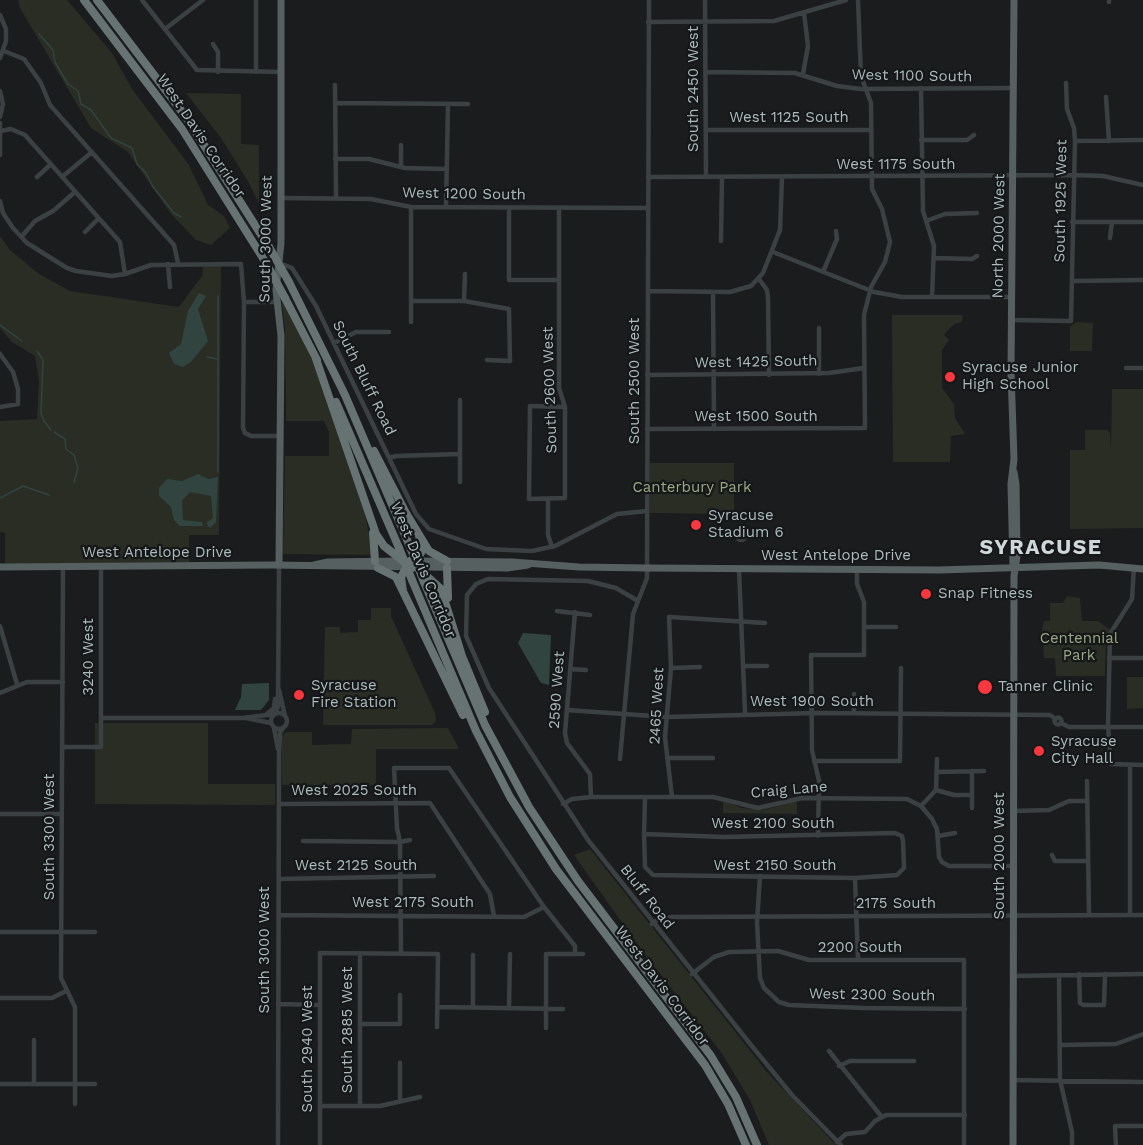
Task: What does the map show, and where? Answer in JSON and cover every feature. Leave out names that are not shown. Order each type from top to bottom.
[{"type":"highway","name":"West Davis Corridor","points":[[84,0],[182,129],[266,263],[281,300],[315,356],[476,731],[501,781],[551,862],[705,1065],[728,1104],[746,1145]]},
{"type":"highway","name":"West Davis Corridor","points":[[97,0],[186,117],[289,282],[326,354],[478,709],[512,779],[568,867],[711,1056],[736,1097],[757,1145]]},
{"type":"highway","points":[[326,354],[419,536],[432,555],[447,565],[452,622]]},
{"type":"highway","points":[[315,356],[371,524],[381,543],[441,589],[465,662],[512,779]]},
{"type":"highway","points":[[371,524],[377,564],[395,575],[443,677],[501,781]]},
{"type":"highway","points":[[403,591],[401,580],[422,549],[419,536]]},
{"type":"main road","name":"South 3000 West","points":[[279,565],[281,0]]},
{"type":"main road","name":"North 2000 West","points":[[1014,0],[1011,297],[1017,556],[1014,568]]},
{"type":"main road","name":"West Antelope Drive","points":[[0,567],[377,564],[511,568],[530,564],[646,568],[858,570],[1134,567],[1143,569]]},
{"type":"main road","name":"South 2000 West","points":[[1013,1145],[1014,568]]},
{"type":"street","points":[[142,0],[197,70],[281,72]]},
{"type":"street","points":[[165,29],[203,0]]},
{"type":"street","points":[[256,0],[256,72]]},
{"type":"street","name":"South 2500 West","points":[[620,759],[633,614],[645,586],[646,568],[649,0]]},
{"type":"street","name":"South 2450 West","points":[[705,0],[706,177]]},
{"type":"street","points":[[648,22],[774,21],[846,0]]},
{"type":"street","points":[[858,0],[861,76],[871,103],[872,189],[882,209],[890,242],[885,262],[870,291],[864,315],[864,368]]},
{"type":"street","points":[[803,74],[808,46],[804,13]]},
{"type":"street","points":[[0,15],[6,29],[4,51],[0,58]]},
{"type":"street","points":[[213,44],[218,52],[218,72]]},
{"type":"street","points":[[4,51],[24,59],[41,83],[50,105],[174,245],[178,263]]},
{"type":"street","name":"West 1100 South","points":[[706,72],[777,71],[803,74],[837,86],[866,89],[1012,88]]},
{"type":"street","name":"South 1925 West","points":[[1012,320],[1071,321],[1075,141],[1074,128],[1067,109],[1066,83]]},
{"type":"street","points":[[335,85],[336,198]]},
{"type":"street","points":[[921,88],[921,177],[926,221],[932,236],[934,258],[932,297]]},
{"type":"street","points":[[0,91],[3,104],[0,117]]},
{"type":"street","points":[[1106,97],[1109,141]]},
{"type":"street","points":[[335,103],[468,104]]},
{"type":"street","points":[[447,207],[448,104]]},
{"type":"street","points":[[0,123],[0,155]]},
{"type":"street","name":"West 1125 South","points":[[706,129],[872,130]]},
{"type":"street","points":[[1,130],[20,131],[75,192],[122,247],[125,274]]},
{"type":"street","points":[[921,140],[967,140],[974,135]]},
{"type":"street","points":[[1075,141],[1143,140]]},
{"type":"street","points":[[401,145],[401,167]]},
{"type":"street","points":[[62,177],[92,152]]},
{"type":"street","points":[[335,159],[369,159],[401,167],[446,169]]},
{"type":"street","points":[[37,177],[50,165]]},
{"type":"street","name":"West 1175 South","points":[[648,177],[1074,175],[1103,176],[1143,185]]},
{"type":"street","points":[[721,241],[722,177]]},
{"type":"street","points":[[648,291],[741,290],[759,279],[773,252],[782,222],[782,177]]},
{"type":"street","points":[[22,236],[35,221],[53,211],[75,192]]},
{"type":"street","name":"West 1200 South","points":[[281,198],[371,199],[411,207],[648,208]]},
{"type":"street","points":[[0,201],[2,214],[22,236],[67,268],[112,276],[152,265],[241,264],[244,302],[243,428],[245,433],[280,436]]},
{"type":"street","points":[[411,207],[411,322]]},
{"type":"street","points":[[509,208],[509,280],[559,280]]},
{"type":"street","name":"South 2600 West","points":[[548,499],[565,498],[565,407],[559,388],[559,208]]},
{"type":"street","points":[[926,221],[945,214],[977,213]]},
{"type":"street","points":[[85,232],[98,219]]},
{"type":"street","points":[[1072,222],[1143,222]]},
{"type":"street","points":[[1110,238],[1112,222]]},
{"type":"street","points":[[823,272],[837,238],[837,231]]},
{"type":"street","points":[[773,252],[870,291],[902,297],[1011,297]]},
{"type":"street","points":[[934,258],[972,259],[977,256]]},
{"type":"street","name":"South Bluff Road","points":[[279,262],[293,270],[316,306],[416,514],[433,531],[480,548],[528,551],[552,547]]},
{"type":"street","points":[[168,264],[170,287]]},
{"type":"street","points":[[464,301],[465,273]]},
{"type":"street","points":[[759,279],[767,290],[768,298],[769,375]]},
{"type":"street","points":[[1072,281],[1143,280]]},
{"type":"street","points":[[714,292],[714,429]]},
{"type":"street","points":[[244,302],[281,300]]},
{"type":"street","points":[[411,301],[464,301],[509,309],[510,361],[487,360]]},
{"type":"street","points":[[819,328],[819,374]]},
{"type":"street","points":[[334,343],[356,332],[389,332]]},
{"type":"street","points":[[0,354],[16,381],[18,404],[0,406]]},
{"type":"street","name":"West 1425 South","points":[[647,375],[819,374],[864,368]]},
{"type":"street","name":"West 1500 South","points":[[647,429],[865,429],[864,368]]},
{"type":"street","points":[[1126,368],[1143,368]]},
{"type":"street","points":[[460,400],[460,482]]},
{"type":"street","points":[[565,407],[530,406],[529,499],[548,499],[548,535],[552,547],[614,515],[647,511]]},
{"type":"street","points":[[389,458],[403,455],[460,454]]},
{"type":"street","name":"South 3000 West","points":[[279,565],[278,706],[272,725],[279,754]]},
{"type":"street","name":"South 3300 West","points":[[63,567],[62,978],[75,1007],[75,1104]]},
{"type":"street","name":"3240 West","points":[[63,747],[101,747],[101,567]]},
{"type":"street","points":[[1134,567],[1132,600],[1110,634],[1108,727],[1111,764],[1143,765]]},
{"type":"street","points":[[739,569],[745,713]]},
{"type":"street","points":[[818,836],[819,781],[812,750],[811,654],[864,655],[864,602],[857,584],[858,570]]},
{"type":"street","name":"Bluff Road","points":[[638,601],[616,588],[588,581],[488,579],[476,584],[467,595],[466,640],[489,688],[563,804],[692,974],[792,1095],[839,1143]]},
{"type":"street","points":[[557,611],[590,615]]},
{"type":"street","name":"2590 West","points":[[575,612],[565,738],[590,774],[591,797]]},
{"type":"street","name":"2465 West","points":[[672,796],[667,758],[667,717],[671,668],[669,617],[742,622]]},
{"type":"street","points":[[742,622],[765,622]]},
{"type":"street","points":[[0,626],[17,684]]},
{"type":"street","points":[[864,627],[896,627]]},
{"type":"street","points":[[1109,658],[1143,658]]},
{"type":"street","points":[[744,666],[767,666]]},
{"type":"street","points":[[671,668],[700,668]]},
{"type":"street","points":[[814,761],[900,761],[901,668]]},
{"type":"street","points":[[570,669],[586,670]]},
{"type":"street","points":[[0,693],[17,684],[63,682]]},
{"type":"street","points":[[263,716],[274,708],[278,690]]},
{"type":"street","name":"South 3000 West","points":[[278,690],[287,721],[280,733],[279,754],[278,1145]]},
{"type":"street","points":[[854,694],[854,713]]},
{"type":"street","name":"West 1900 South","points":[[567,710],[667,717],[745,713],[1050,715],[1056,719],[1060,718],[1061,723],[1069,727],[1108,727]]},
{"type":"street","points":[[101,718],[243,718],[275,714],[285,716]]},
{"type":"street","points":[[243,718],[283,728]]},
{"type":"street","points":[[1108,727],[1143,727]]},
{"type":"street","points":[[667,758],[713,758]]},
{"type":"street","points":[[937,759],[936,790],[921,806],[932,819],[938,836],[939,857],[942,862],[949,866],[1013,866]]},
{"type":"street","points":[[1130,765],[1130,915]]},
{"type":"street","points":[[401,954],[400,842],[397,828],[394,768],[449,768],[544,907],[574,946],[575,954]]},
{"type":"street","points":[[972,771],[972,808]]},
{"type":"street","points":[[937,772],[984,771]]},
{"type":"street","points":[[1087,781],[1089,915]]},
{"type":"street","points":[[936,790],[954,795],[972,795]]},
{"type":"street","name":"Craig Lane","points":[[563,804],[572,799],[591,797],[672,796],[718,797],[758,808],[789,800],[819,798],[911,800],[921,806]]},
{"type":"street","points":[[644,834],[645,798]]},
{"type":"street","points":[[1014,811],[1049,810],[1069,801],[1087,801]]},
{"type":"street","name":"West 2025 South","points":[[279,804],[430,803],[490,894],[494,916]]},
{"type":"street","points":[[0,814],[62,814]]},
{"type":"street","name":"West 2100 South","points":[[644,834],[818,836],[895,833],[902,836],[904,868],[902,873]]},
{"type":"street","points":[[938,836],[954,833]]},
{"type":"street","name":"West 2150 South","points":[[644,834],[645,867],[648,873],[653,875],[723,878],[760,876],[855,878],[902,873]]},
{"type":"street","points":[[303,841],[400,842],[410,840]]},
{"type":"street","points":[[1052,855],[1054,861],[1087,861]]},
{"type":"street","name":"West 2125 South","points":[[279,879],[434,876]]},
{"type":"street","points":[[758,952],[760,876]]},
{"type":"street","points":[[855,878],[858,960]]},
{"type":"street","name":"West 2175 South","points":[[279,915],[524,916],[544,907]]},
{"type":"street","name":"2175 South","points":[[652,924],[658,919],[672,917],[1143,915]]},
{"type":"street","points":[[0,932],[95,932]]},
{"type":"street","name":"2200 South","points":[[692,974],[706,962],[722,954],[758,952],[787,952],[809,960],[964,960],[965,1009]]},
{"type":"street","name":"West 2300 South","points":[[758,952],[762,984],[779,1002],[789,1005],[965,1009]]},
{"type":"street","name":"South 2940 West","points":[[320,1145],[320,953],[360,953]]},
{"type":"street","points":[[360,953],[438,954],[437,1026]]},
{"type":"street","name":"South 2885 West","points":[[360,953],[360,1106]]},
{"type":"street","points":[[509,1008],[510,954]]},
{"type":"street","points":[[546,1028],[546,954],[583,954]]},
{"type":"street","points":[[473,955],[473,1008]]},
{"type":"street","points":[[1079,974],[1080,1003],[1104,1005],[1105,974]]},
{"type":"street","points":[[1013,976],[1143,974]]},
{"type":"street","points":[[1059,975],[1060,1080],[1072,1132],[1072,1145]]},
{"type":"street","points":[[0,998],[51,998],[66,991]]},
{"type":"street","points":[[360,1024],[400,1024],[400,995]]},
{"type":"street","points":[[278,1004],[320,1005]]},
{"type":"street","points":[[438,1007],[563,1009]]},
{"type":"street","points":[[964,1145],[965,1009]]},
{"type":"street","points":[[1061,1045],[1116,1044],[1143,1034]]},
{"type":"street","points":[[34,1040],[34,1084]]},
{"type":"street","points":[[829,1051],[881,1116]]},
{"type":"street","points":[[839,1066],[849,1061],[914,1061]]},
{"type":"street","points":[[400,1063],[400,1100]]},
{"type":"street","points":[[1013,1080],[1143,1082]]},
{"type":"street","points":[[0,1084],[95,1084]]},
{"type":"street","points":[[320,1106],[380,1106],[420,1097]]},
{"type":"street","points":[[839,1143],[846,1134],[865,1132],[881,1116],[965,1114]]},
{"type":"street","points":[[1116,1145],[1115,1126],[1143,1126]]},
{"type":"green space","points":[[18,0],[67,0],[112,53],[132,89],[189,165],[208,205],[224,216],[230,228],[211,245],[196,240],[171,214],[128,152],[91,128],[20,8]]},
{"type":"green space","points":[[186,93],[241,94],[241,144],[259,145],[259,204],[249,183],[221,138]]},
{"type":"green space","points":[[0,236],[10,250],[39,274],[70,291],[179,307],[202,276],[203,266],[221,266],[219,535],[189,535],[189,562],[5,564],[5,533],[0,532],[0,421],[37,419],[39,382],[35,356],[12,342],[0,328]]},
{"type":"green space","points":[[281,296],[309,351],[365,512],[372,555],[283,554],[285,456],[329,456],[329,432],[324,421],[286,421],[285,330]]},
{"type":"green space","points":[[892,315],[963,315],[962,322],[954,324],[944,335],[949,340],[942,350],[942,388],[954,404],[955,418],[965,434],[951,436],[950,462],[893,462]]},
{"type":"green space","points":[[1076,322],[1093,323],[1092,351],[1070,351],[1070,327]]},
{"type":"green space","points":[[1112,389],[1143,389],[1143,528],[1070,529],[1070,450],[1085,450],[1085,430],[1107,430],[1110,433],[1111,450]]},
{"type":"green space","name":"Canterbury Park","points":[[650,463],[734,463],[734,514],[650,513]]},
{"type":"green space","name":"Centennial Park","points":[[1067,596],[1080,598],[1082,621],[1098,621],[1110,630],[1106,638],[1105,676],[1056,676],[1055,658],[1044,658],[1042,630],[1044,621],[1050,621],[1050,603],[1063,603]]},
{"type":"green space","points":[[371,608],[391,608],[391,616],[435,713],[436,721],[432,725],[323,725],[325,627],[340,627],[340,633],[358,632],[358,620],[371,620]]},
{"type":"green space","points":[[1127,677],[1143,677],[1143,708],[1127,709]]},
{"type":"green space","points":[[95,723],[208,723],[208,784],[275,784],[275,805],[95,804]]},
{"type":"green space","points":[[448,728],[459,749],[376,749],[376,785],[282,785],[282,736],[286,732],[312,732],[312,745],[351,744],[352,729]]},
{"type":"green space","points":[[723,801],[742,808],[763,810],[797,801],[797,814],[723,813]]},
{"type":"green space","points":[[590,849],[767,1072],[836,1145],[769,1145],[750,1100],[721,1052],[643,952],[574,855]]},
{"type":"shaded area","points":[[199,293],[206,296],[198,309],[208,341],[191,362],[183,367],[174,364],[169,353],[181,344],[188,311]]},
{"type":"shaded area","points":[[198,474],[208,479],[218,477],[216,522],[210,528],[206,523],[213,518],[211,496],[190,492],[182,501],[183,520],[202,522],[203,526],[180,526],[174,520],[171,507],[159,496],[159,488],[167,479],[182,481]]},
{"type":"shaded area","points":[[523,633],[551,635],[549,685],[541,683],[518,643]]},
{"type":"shaded area","points":[[269,683],[269,700],[261,710],[235,710],[241,697],[242,684]]},
{"type":"waterway","points":[[39,34],[53,50],[55,62],[68,84],[78,91],[81,104],[91,110],[111,138],[132,148],[137,164],[146,173],[153,187],[174,213],[181,217]]},
{"type":"waterway","points":[[218,296],[218,472]]},
{"type":"waterway","points":[[0,325],[22,341]]},
{"type":"waterway","points":[[37,351],[43,360],[41,413],[51,430]]},
{"type":"waterway","points":[[207,357],[217,359]]},
{"type":"waterway","points":[[54,432],[65,439],[66,449],[74,455],[78,468],[74,482]]},
{"type":"waterway","points":[[0,498],[23,486],[49,495]]},
{"type":"place","name":"Syracuse Junior High School","points":[[950,377]]},
{"type":"place","name":"Syracuse Stadium 6","points":[[696,525]]},
{"type":"place","name":"Snap Fitness","points":[[926,594]]},
{"type":"place","name":"Tanner Clinic","points":[[985,687]]},
{"type":"place","name":"Syracuse Fire Station","points":[[299,695]]},
{"type":"place","name":"Syracuse City Hall","points":[[1039,751]]},
{"type":"district","name":"SYRACUSE","points":[[1041,548]]}]
